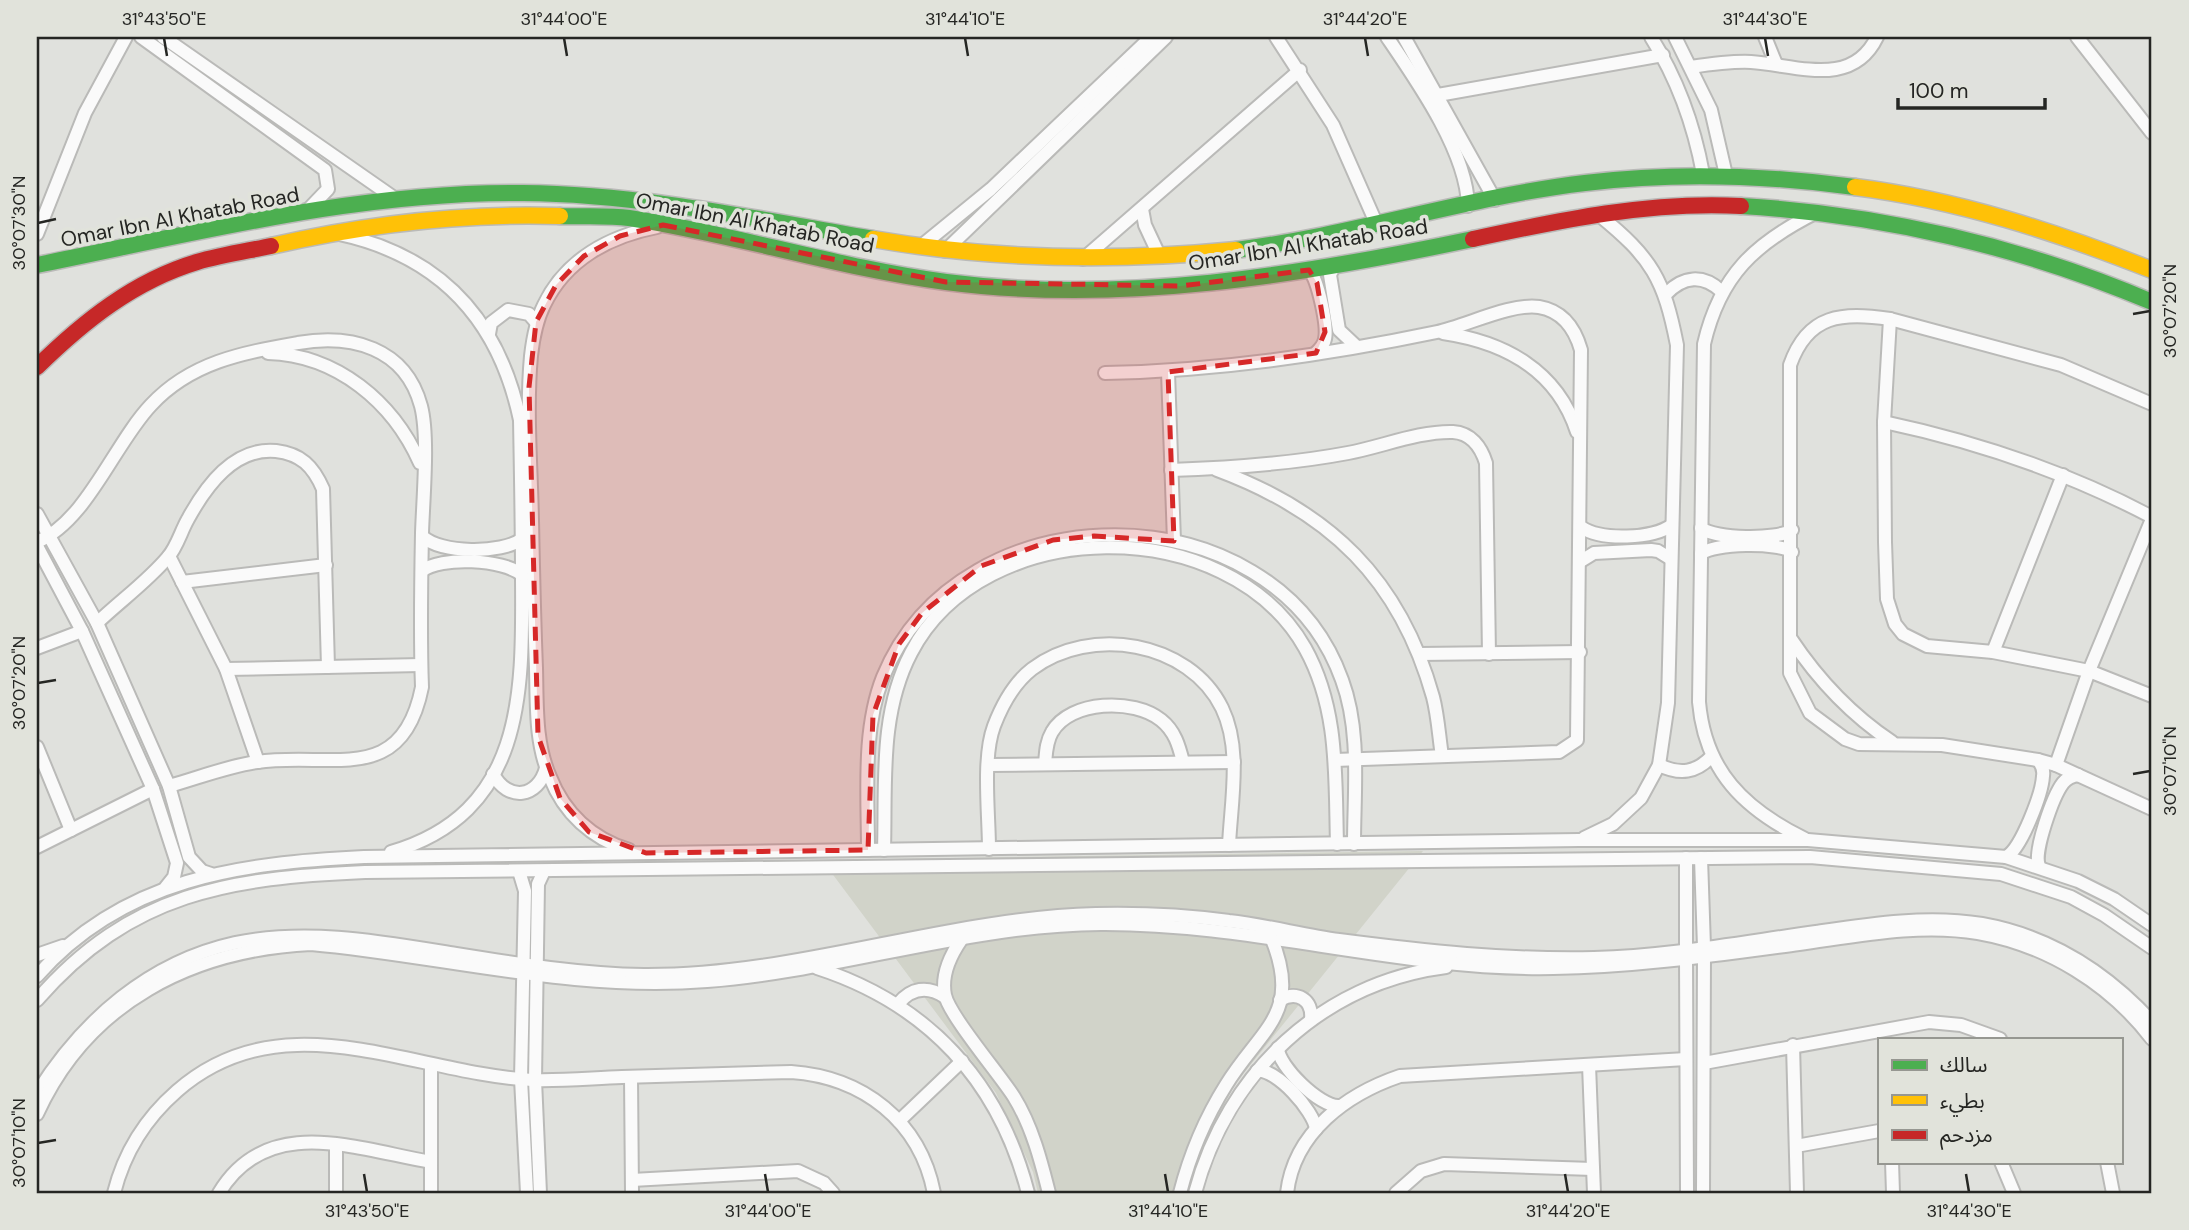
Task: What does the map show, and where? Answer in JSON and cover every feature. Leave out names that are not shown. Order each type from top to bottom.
[{"type":"street","points":[[37,234],[85,113],[126,37]]},
{"type":"street","points":[[141,37],[325,170],[328,189],[304,214]]},
{"type":"street","points":[[163,37],[397,200]]},
{"type":"street","points":[[920,247],[991,190],[1151,37]]},
{"type":"street","points":[[946,251],[1166,37]]},
{"type":"street","points":[[1276,37],[1300,70],[1348,153],[1377,226]]},
{"type":"street","points":[[1387,37],[1427,100],[1458,161],[1465,176],[1468,206]]},
{"type":"street","points":[[1404,37],[1495,200]]},
{"type":"street","points":[[1651,37],[1663,55],[1689,113],[1703,174]]},
{"type":"street","points":[[1675,37],[1711,110],[1727,174]]},
{"type":"street","points":[[1765,37],[1776,64]]},
{"type":"street","points":[[1691,67],[1719,62],[1776,64],[1816,72],[1836,70],[1856,63],[1871,49],[1877,37]]},
{"type":"street","points":[[2077,37],[2152,133]]},
{"type":"street","points":[[1438,95],[1663,55]]},
{"type":"street","points":[[1083,259],[1300,70]]},
{"type":"street","name":"Omar Ibn Al Khatab Road","points":[[37,265],[304,214],[397,200],[505,192],[630,198],[946,251],[1083,259],[1160,255],[1269,245],[1587,183],[1727,174],[1793,178],[1866,189],[2008,220],[2118,255],[2152,270]]},
{"type":"street","name":"Omar Ibn Al Khatab Road","points":[[37,367],[93,316],[153,279],[243,250],[332,232],[451,218],[519,215],[627,218],[946,282],[1041,288],[1181,286],[1334,266],[1599,215],[1656,208],[1726,205],[1866,219],[2006,250],[2112,285],[2152,302]]},
{"type":"street","points":[[1142,209],[1151,240],[1160,255]]},
{"type":"street","points":[[1808,840],[1749,806],[1730,785],[1712,756],[1701,727],[1701,528],[1704,344],[1710,318],[1721,291],[1758,249],[1779,231],[1817,212]]},
{"type":"street","points":[[1579,840],[1613,824],[1641,798],[1659,765],[1668,703],[1677,345],[1666,294],[1649,264],[1626,237],[1599,215]]},
{"type":"street","points":[[646,853],[607,842],[589,832],[561,799],[546,768],[538,736],[529,387],[537,322],[556,285],[584,256],[620,236],[663,225]]},
{"type":"street","points":[[332,232],[378,244],[431,271],[458,295],[489,334],[513,386],[520,420],[523,660],[516,723],[494,775],[479,797],[446,827],[407,848],[364,857]]},
{"type":"street","points":[[1334,266],[1331,280],[1339,330],[1356,346]]},
{"type":"street","points":[[1309,270],[1317,282],[1325,332],[1322,347],[1316,353]]},
{"type":"street","points":[[1666,294],[1682,281],[1693,278],[1713,284],[1721,291]]},
{"type":"street","points":[[1105,373],[1168,372],[1316,353],[1438,332],[1525,307],[1555,313],[1568,322],[1577,335],[1581,350],[1582,446],[1580,733],[1573,746],[1559,752],[1335,760]]},
{"type":"street","points":[[489,334],[491,323],[508,310],[529,314],[537,322]]},
{"type":"street","points":[[2152,404],[2062,365],[1890,319],[1849,315],[1833,318],[1818,325],[1796,349],[1790,365],[1790,673],[1801,701],[1810,713],[1845,739],[1859,744],[1942,745],[2038,760],[2056,765],[2152,809]]},
{"type":"street","points":[[1890,319],[1884,422],[1887,599],[1895,624],[1903,634],[1927,646],[1993,652],[2089,671],[2152,696]]},
{"type":"street","points":[[1438,332],[1493,344],[1518,356],[1541,373],[1559,395],[1573,419],[1582,446]]},
{"type":"street","points":[[164,888],[174,877],[177,863],[153,789],[82,631],[37,544],[51,536],[88,494],[149,407],[169,388],[203,366],[247,352],[327,338],[356,342],[383,354],[400,369],[413,387],[421,407],[424,472],[422,687],[416,717],[407,732],[386,749],[359,759],[258,762],[169,786]]},
{"type":"street","points":[[247,352],[280,353],[312,360],[342,373],[369,392],[393,415],[411,442],[424,472]]},
{"type":"street","points":[[1168,372],[1174,541]]},
{"type":"street","points":[[1884,422],[1980,445],[2063,475],[2152,518],[2089,671],[2056,765]]},
{"type":"street","points":[[1171,470],[1294,461],[1453,432],[1475,442],[1486,463],[1489,654]]},
{"type":"street","points":[[97,622],[169,556],[188,519],[218,475],[242,458],[271,451],[291,453],[305,461],[316,473],[323,489],[328,667]]},
{"type":"street","points":[[1211,468],[1264,488],[1303,511],[1355,554],[1390,597],[1419,654],[1434,701],[1441,756]]},
{"type":"street","points":[[1993,652],[2063,475]]},
{"type":"street","points":[[37,514],[97,622],[169,786],[189,857],[202,871],[211,874]]},
{"type":"street","points":[[1581,527],[1595,534],[1626,534],[1658,533],[1672,525]]},
{"type":"street","points":[[1701,528],[1718,535],[1775,536],[1792,530]]},
{"type":"street","points":[[422,536],[442,548],[505,548],[522,539]]},
{"type":"street","points":[[867,850],[873,715],[883,679],[899,644],[922,613],[949,587],[981,566],[1016,550],[1053,540],[1094,536],[1174,541],[1212,553],[1247,569],[1279,590],[1306,617],[1342,680],[1352,722],[1354,844]]},
{"type":"street","points":[[1701,554],[1718,547],[1781,547],[1792,552]]},
{"type":"street","points":[[884,850],[888,718],[897,683],[912,651],[932,622],[957,597],[986,576],[1019,562],[1054,553],[1094,548],[1134,549],[1174,556],[1213,568],[1248,588],[1279,614],[1295,635],[1322,681],[1332,720],[1337,844]]},
{"type":"street","points":[[1581,561],[1594,552],[1651,550],[1666,554],[1671,559]]},
{"type":"street","points":[[169,556],[226,669],[258,762]]},
{"type":"street","points":[[422,571],[442,562],[495,563],[515,568],[522,575]]},
{"type":"street","points":[[182,582],[326,565]]},
{"type":"street","points":[[37,649],[82,631]]},
{"type":"street","points":[[1790,638],[1818,677],[1844,706],[1892,743]]},
{"type":"street","points":[[989,849],[989,765],[993,729],[1007,696],[1031,669],[1062,652],[1097,644],[1133,645],[1185,666],[1206,685],[1222,708],[1231,734],[1234,762],[1229,845]]},
{"type":"street","points":[[1419,654],[1580,652]]},
{"type":"street","points":[[226,669],[421,665]]},
{"type":"street","points":[[1045,764],[1049,740],[1060,722],[1076,712],[1110,706],[1135,709],[1160,718],[1172,730],[1182,762]]},
{"type":"street","points":[[37,747],[71,830]]},
{"type":"street","points":[[1659,765],[1681,772],[1703,765],[1712,756]]},
{"type":"street","points":[[2006,857],[2018,847],[2042,784],[2043,771],[2038,760]]},
{"type":"street","points":[[989,765],[1234,762]]},
{"type":"street","points":[[494,775],[499,786],[510,793],[522,794],[534,790],[543,781],[546,768]]},
{"type":"street","points":[[2039,866],[2036,853],[2060,789],[2067,779],[2078,775]]},
{"type":"street","points":[[37,847],[153,789]]},
{"type":"street","points":[[37,976],[71,944],[115,913],[164,888],[211,874],[270,863],[364,857],[1579,840],[1808,840],[2006,857],[2039,866],[2102,893],[2151,923]]},
{"type":"street","points":[[37,1000],[81,956],[123,925],[170,902],[220,886],[298,875],[1810,857],[2001,874],[2071,897],[2104,915],[2152,948]]},
{"type":"street","points":[[1686,858],[1687,1193]]},
{"type":"street","points":[[1702,858],[1703,1193]]},
{"type":"street","points":[[519,871],[524,891],[523,968],[528,1079],[527,1193]]},
{"type":"street","points":[[540,1193],[528,1079],[537,970],[538,884],[544,871]]},
{"type":"street","points":[[537,970],[646,975],[707,972],[773,964],[1025,920],[1093,914],[1161,914],[1230,920],[1334,939],[1492,957],[1632,960]]},
{"type":"street","points":[[37,1114],[65,1065],[92,1034],[122,1007],[155,985],[192,967],[230,954],[270,946],[311,944],[645,985],[708,981],[814,967],[1026,929],[1093,924],[1161,924],[1470,964],[1544,968],[1735,947],[1915,920],[1982,924],[2045,943],[2075,958],[2120,990],[2152,1022]]},
{"type":"street","points":[[1735,947],[1915,930],[1979,934],[2030,948],[2071,967],[2121,1004],[2152,1039]]},
{"type":"street","points":[[37,1093],[67,1049],[116,1000],[151,976],[189,958],[228,945],[270,937],[311,935],[399,944],[523,968]]},
{"type":"street","points":[[1180,1193],[1188,1159],[1205,1118],[1228,1081],[1274,1021],[1282,978],[1270,937]]},
{"type":"street","points":[[945,997],[945,976],[951,955],[961,940]]},
{"type":"street","points":[[37,955],[71,944]]},
{"type":"street","points":[[1195,1193],[1203,1163],[1220,1124],[1257,1071],[1311,1019],[1360,990],[1413,972],[1470,964]]},
{"type":"street","points":[[814,967],[843,976],[898,1004],[938,1035],[962,1061],[999,1113],[1019,1158],[1028,1193]]},
{"type":"street","points":[[898,1004],[911,992],[920,989],[929,989],[945,997],[1016,1100],[1038,1150],[1049,1193]]},
{"type":"street","points":[[1280,1000],[1291,996],[1303,998],[1310,1007],[1311,1019]]},
{"type":"street","points":[[1704,1063],[1929,1022],[1961,1025],[1997,1038]]},
{"type":"street","points":[[114,1193],[123,1166],[149,1120],[186,1084],[232,1057],[258,1049],[312,1043],[528,1079],[811,1073],[838,1080],[865,1092],[899,1121],[926,1162],[934,1193]]},
{"type":"street","points":[[1793,1045],[1797,1193]]},
{"type":"street","points":[[1278,1048],[1281,1063],[1321,1102],[1339,1106]]},
{"type":"street","points":[[1287,1193],[1299,1157],[1316,1129],[1339,1106],[1366,1088],[1400,1076],[1686,1059]]},
{"type":"street","points":[[899,1121],[962,1061]]},
{"type":"street","points":[[431,1064],[431,1193]]},
{"type":"street","points":[[1589,1065],[1594,1193]]},
{"type":"street","points":[[1257,1071],[1272,1073],[1312,1115],[1316,1129]]},
{"type":"street","points":[[631,1077],[632,1187],[797,1171],[818,1179],[833,1193]]},
{"type":"street","points":[[1796,1146],[1878,1131]]},
{"type":"street","points":[[219,1193],[239,1167],[268,1149],[301,1142],[336,1145],[431,1162]]},
{"type":"street","points":[[336,1145],[336,1193]]},
{"type":"street","points":[[1396,1193],[1421,1171],[1444,1164],[1593,1169]]},
{"type":"street","points":[[1892,1164],[1893,1193]]},
{"type":"street","points":[[2002,1164],[2014,1193]]},
{"type":"street","points":[[2107,1164],[2113,1193]]},
{"type":"highlighted area","points":[[663,225],[946,282],[1181,286],[1309,270],[1317,283],[1325,332],[1316,353],[1168,372],[1174,541],[1094,536],[1053,540],[981,566],[922,613],[899,644],[873,715],[868,850],[646,853],[589,832],[560,798],[538,736],[529,387],[536,322],[556,285],[584,256],[620,236]]},
{"type":"shaded area","points":[[1423,851],[1235,1084],[1196,1159],[1187,1193],[1038,1193],[1033,1172],[996,1093],[822,860]]},
{"type":"traffic: fast","points":[[1236,250],[1324,235],[1497,197],[1585,183],[1653,177],[1720,176],[1855,187]]},
{"type":"traffic: fast","points":[[37,265],[278,216],[339,206],[462,194],[567,194],[611,198],[699,209],[873,239]]},
{"type":"traffic: fast","points":[[1741,206],[1846,217],[1951,236],[2053,265],[2152,302]]},
{"type":"traffic: fast","points":[[560,216],[621,217],[669,225],[866,268],[946,282],[1078,290],[1211,283],[1343,264],[1473,239]]},
{"type":"traffic: slow","points":[[1855,187],[1931,200],[2006,219],[2152,270]]},
{"type":"traffic: slow","points":[[271,246],[379,226],[451,218],[560,216]]},
{"type":"traffic: slow","points":[[873,239],[964,251],[1054,257],[1145,256],[1236,250]]},
{"type":"traffic: jam","points":[[1473,239],[1606,213],[1673,206],[1741,206]]},
{"type":"traffic: jam","points":[[37,367],[111,304],[152,280],[197,262],[271,246]]}]
